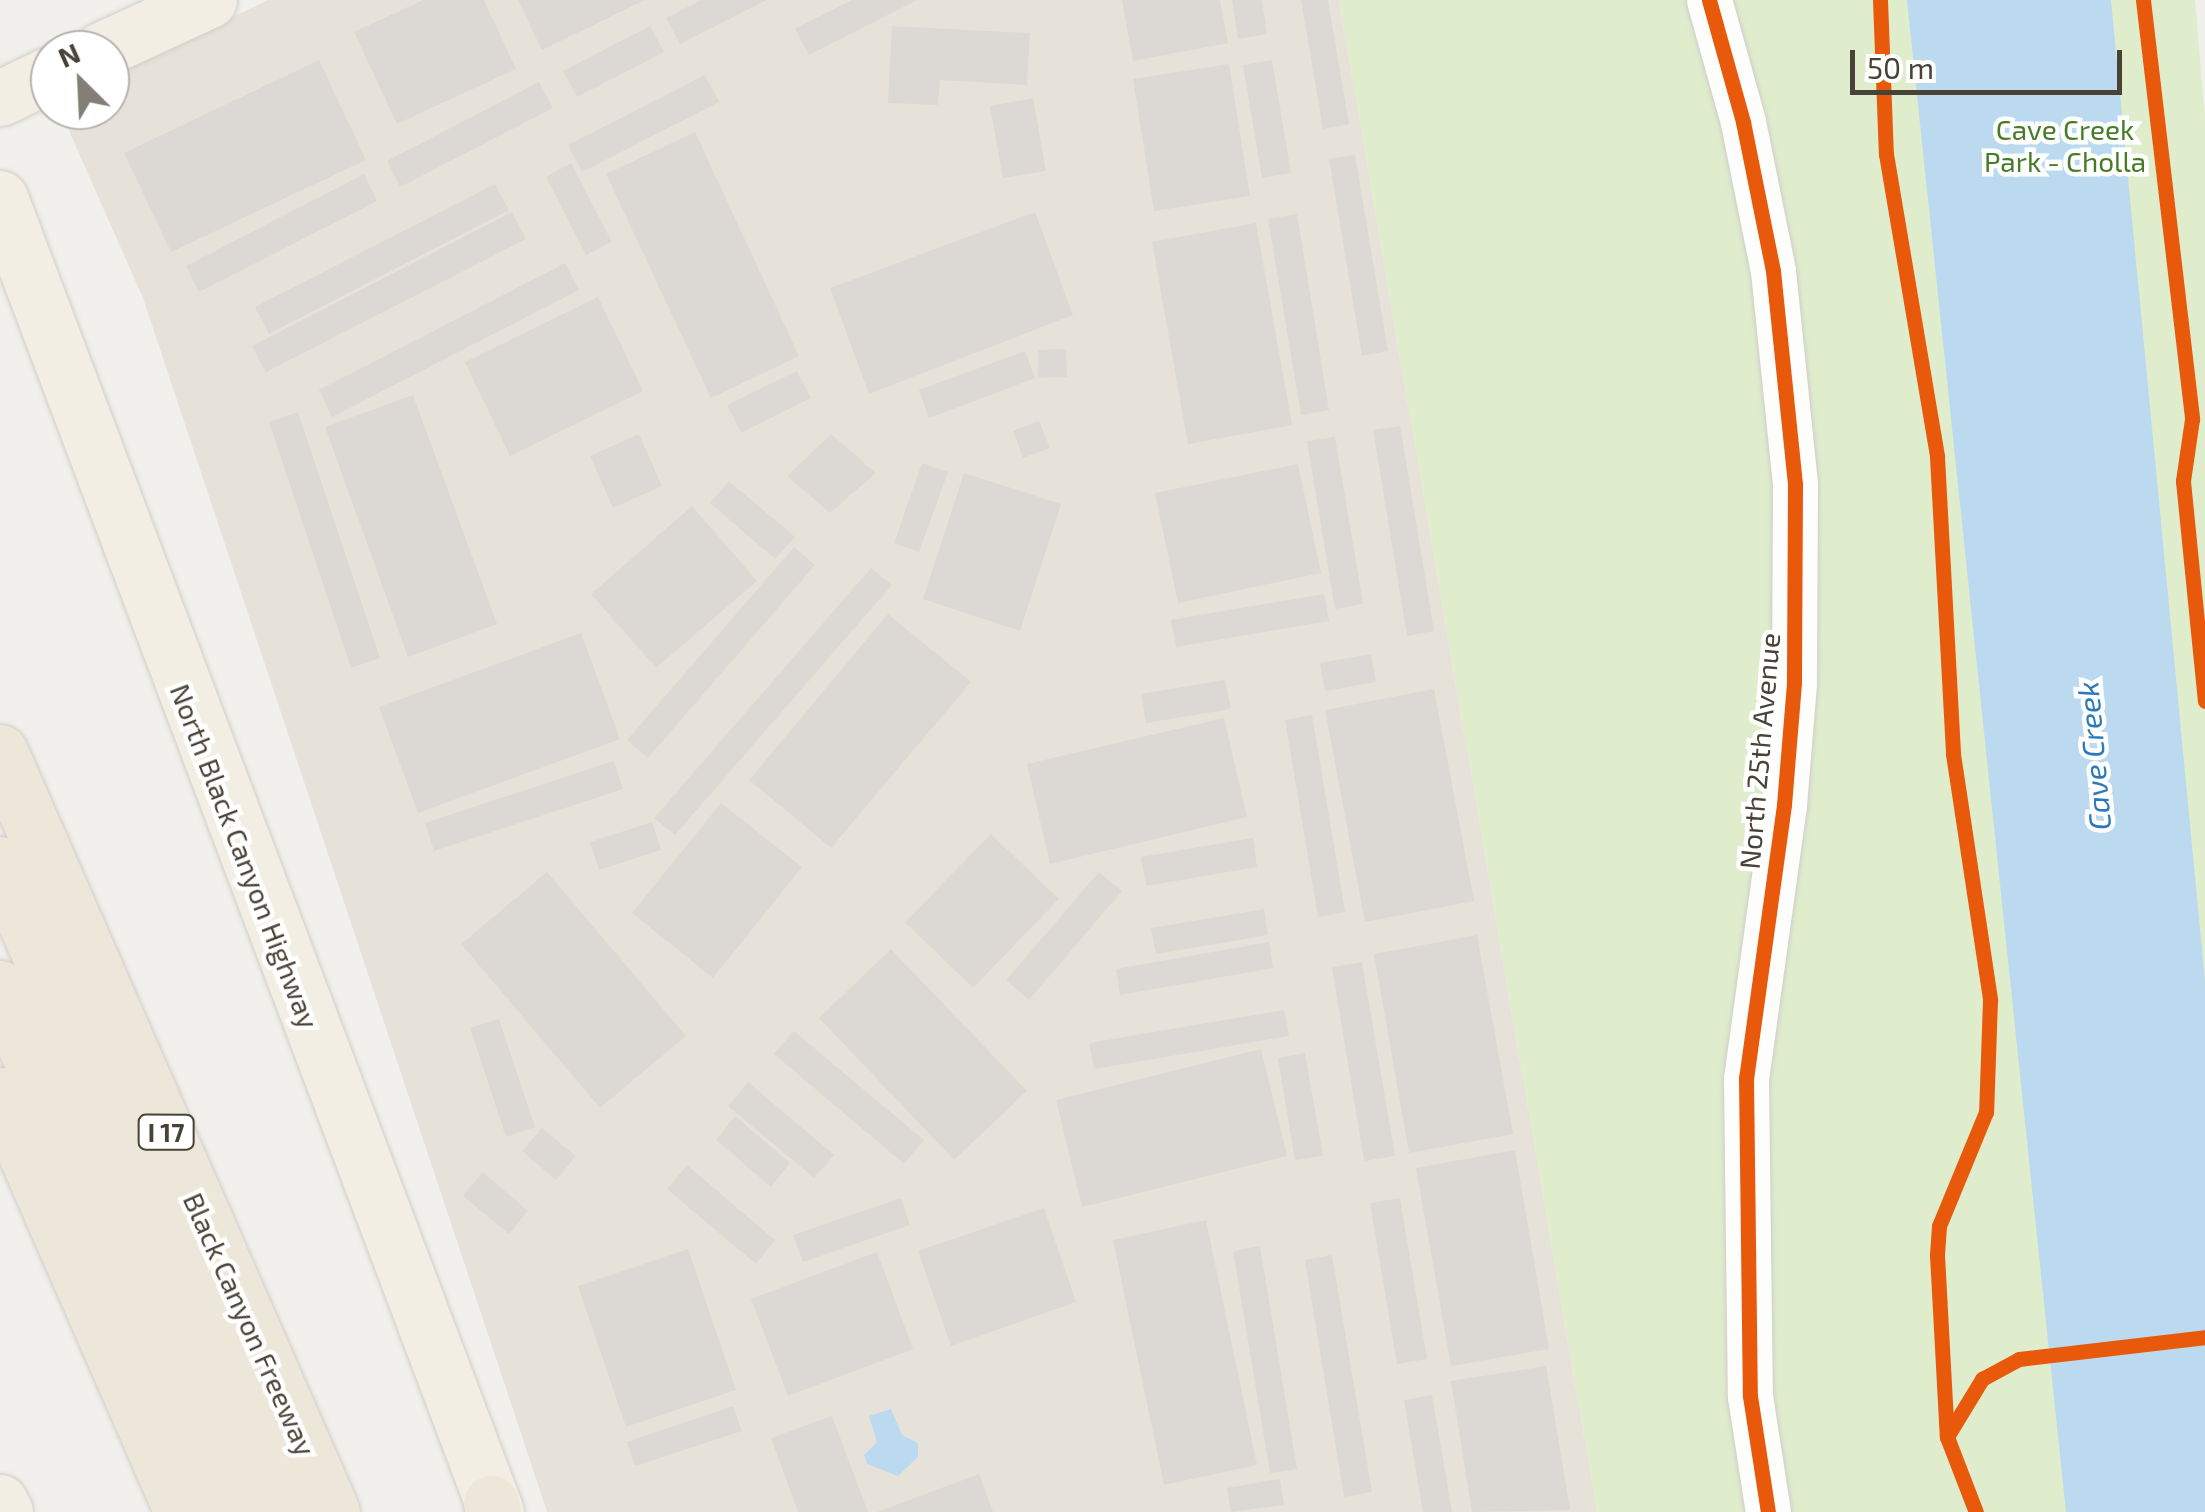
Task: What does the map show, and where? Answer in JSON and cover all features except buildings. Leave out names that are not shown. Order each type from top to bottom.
[{"type":"highway","name":"Black Canyon Freeway","points":[[0,752],[332,1512]]},
{"type":"highway","points":[[0,864],[284,1512]]},
{"type":"highway","points":[[0,988],[228,1512]]},
{"type":"highway","points":[[0,1095],[182,1512]]},
{"type":"main road","points":[[130,37],[209,0]]},
{"type":"main road","points":[[0,98],[30,84]]},
{"type":"main road","name":"North Black Canyon Highway","points":[[0,198],[493,1509]]},
{"type":"main road","points":[[0,1502],[5,1512]]},
{"type":"lane","name":"North 25th Avenue","points":[[1709,0],[1744,122],[1772,271],[1795,486],[1790,736],[1746,1078],[1750,1396],[1768,1512]]},
{"type":"shaded area","points":[[268,0],[1339,0],[1597,1512],[547,1512],[143,298],[69,130],[130,130],[130,67]]},
{"type":"green space","points":[[1339,0],[2195,0],[2205,117],[2205,1512],[1597,1512]]},
{"type":"water","name":"Cave Creek Park - Cholla","points":[[1907,0],[2111,0],[2205,981],[2205,1512],[2066,1512]]},
{"type":"water","points":[[891,1409],[902,1435],[918,1443],[918,1457],[898,1476],[867,1464],[864,1455],[877,1442],[869,1416]]},
{"type":"cycle path","points":[[1709,0],[1743,122],[1773,271],[1795,485],[1794,683],[1784,805],[1746,1078],[1750,1396],[1768,1512]]},
{"type":"cycle path","points":[[1880,0],[1886,154],[1937,457],[1953,754],[1990,1000],[1986,1112],[1939,1226],[1937,1255],[1947,1437],[1976,1512]]},
{"type":"cycle path","points":[[2143,0],[2192,419],[2183,481],[2205,701]]},
{"type":"cycle path","points":[[1948,1435],[1982,1379],[2019,1359],[2205,1337]]},
{"type":"water label","name":"Cave Creek","points":[[2093,756]]}]
